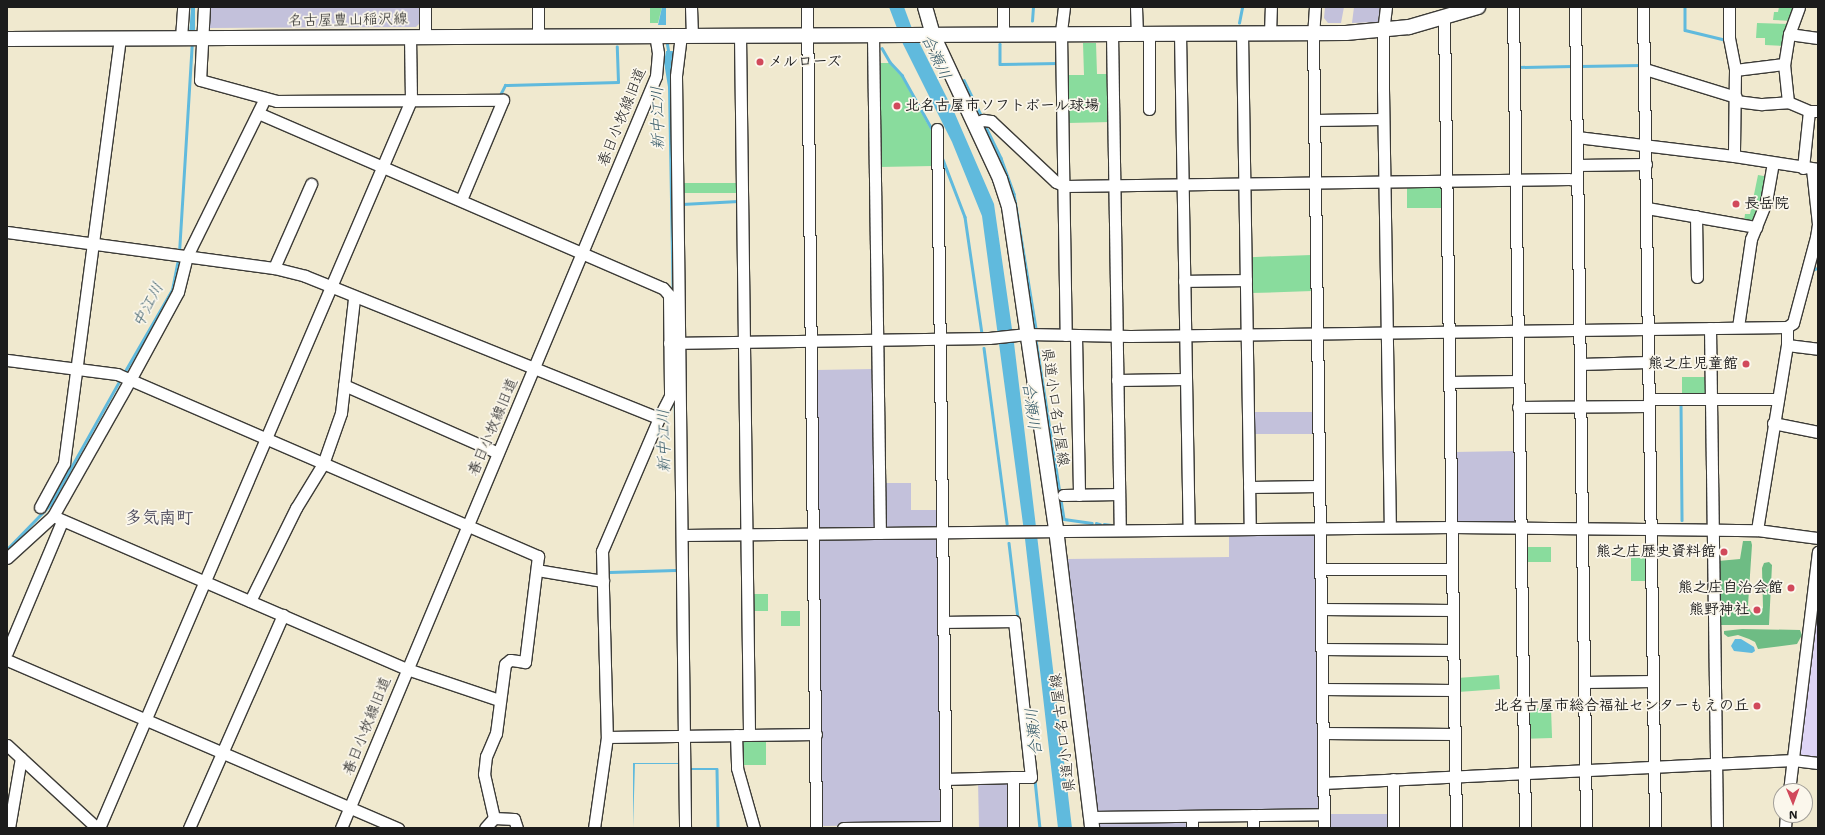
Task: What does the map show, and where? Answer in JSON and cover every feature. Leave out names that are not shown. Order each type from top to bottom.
[{"type":"main road","name":"県道小口名古屋線","points":[[925,7],[933,35],[1000,179],[1008,207],[1091,822]]},
{"type":"main road","name":"名古屋豊山稲沢線","points":[[7,39],[657,35],[890,36],[1383,32],[1444,18],[1478,7]]},
{"type":"street","points":[[182,38],[183,7]]},
{"type":"street","points":[[204,7],[200,80],[277,101],[503,100],[461,200]]},
{"type":"street","points":[[425,7],[425,36]]},
{"type":"street","points":[[538,7],[538,36]]},
{"type":"street","points":[[685,828],[682,736],[682,535],[674,343],[676,76],[682,35],[691,7]]},
{"type":"street","points":[[807,7],[810,341],[814,534],[816,828]]},
{"type":"street","points":[[1003,34],[1004,7]]},
{"type":"street","points":[[1064,7],[1061,34],[1065,186],[1079,495]]},
{"type":"street","points":[[1136,7],[1143,33],[1149,109]]},
{"type":"street","points":[[1270,33],[1271,7]]},
{"type":"street","points":[[1315,7],[1312,33],[1316,183],[1324,828]]},
{"type":"street","points":[[1386,7],[1383,32],[1383,119],[1390,527]]},
{"type":"street","points":[[1513,7],[1524,828]]},
{"type":"street","points":[[1575,7],[1586,828]]},
{"type":"street","points":[[1643,7],[1655,828]]},
{"type":"street","points":[[1729,7],[1729,38],[1735,70],[1736,99],[1734,156]]},
{"type":"street","points":[[1788,102],[1784,64],[1789,34],[1799,7]]},
{"type":"street","points":[[1444,18],[1456,828]]},
{"type":"street","points":[[1112,33],[1120,530]]},
{"type":"street","points":[[1180,33],[1189,529]]},
{"type":"street","points":[[1242,33],[1250,529]]},
{"type":"street","points":[[1789,34],[1818,38]]},
{"type":"street","name":"春日小牧線旧道","points":[[341,828],[656,76],[658,53],[657,35]]},
{"type":"street","points":[[740,35],[749,735]]},
{"type":"street","points":[[873,36],[880,533]]},
{"type":"street","points":[[7,746],[98,828],[206,581],[411,100],[410,37]]},
{"type":"street","points":[[40,507],[64,463],[120,38]]},
{"type":"street","points":[[1735,70],[1784,64]]},
{"type":"street","points":[[674,343],[993,338],[1024,334],[1117,336],[1247,335],[1787,327],[1793,323],[1816,237],[1818,224],[1811,169],[1814,111],[1788,102],[1762,104],[1736,99],[1645,68]]},
{"type":"street","points":[[7,652],[57,519],[178,292],[187,256],[265,98]]},
{"type":"street","points":[[258,113],[663,288],[668,295],[674,343],[670,396],[659,418],[602,551],[607,737],[594,828]]},
{"type":"street","points":[[1314,120],[1383,119]]},
{"type":"street","points":[[975,124],[983,120],[991,121],[1056,182],[1065,186],[1577,179]]},
{"type":"street","points":[[843,828],[946,827],[937,129]]},
{"type":"street","points":[[1577,137],[1734,156],[1773,164],[1811,169]]},
{"type":"street","points":[[1577,165],[1646,164]]},
{"type":"street","points":[[1738,327],[1751,238],[1770,187],[1773,164]]},
{"type":"street","points":[[274,268],[311,184]]},
{"type":"street","points":[[1647,208],[1756,226]]},
{"type":"street","points":[[1696,216],[1697,277]]},
{"type":"street","points":[[7,232],[274,268],[332,286],[534,369],[659,418]]},
{"type":"street","points":[[1184,281],[1246,280]]},
{"type":"street","points":[[250,601],[296,508],[323,464],[341,414],[354,299]]},
{"type":"street","points":[[1757,530],[1773,423],[1787,345],[1787,327]]},
{"type":"street","points":[[1710,328],[1717,828]]},
{"type":"street","points":[[1787,345],[1818,349]]},
{"type":"street","points":[[7,360],[117,374],[538,556],[525,662],[510,660],[505,664],[499,700],[496,733],[486,756],[484,774],[494,818]]},
{"type":"street","points":[[1580,364],[1648,362]]},
{"type":"street","points":[[1117,380],[1186,379]]},
{"type":"street","points":[[1449,382],[1518,381]]},
{"type":"street","points":[[344,385],[498,453]]},
{"type":"street","points":[[1518,408],[1580,407],[1712,399],[1778,399]]},
{"type":"street","points":[[1773,423],[1818,432]]},
{"type":"street","points":[[1249,487],[1319,486]]},
{"type":"street","points":[[1063,495],[1119,494]]},
{"type":"street","points":[[7,558],[57,519]]},
{"type":"street","points":[[57,519],[206,581],[407,669],[499,700]]},
{"type":"street","points":[[682,535],[942,532],[1018,533],[1051,530],[1452,527],[1757,530],[1818,538]]},
{"type":"street","points":[[1790,783],[1818,552]]},
{"type":"street","points":[[1321,569],[1452,569]]},
{"type":"street","points":[[537,570],[603,581]]},
{"type":"street","points":[[1321,609],[1453,610]]},
{"type":"street","points":[[189,828],[283,615]]},
{"type":"street","points":[[944,622],[1014,621],[1031,777],[946,779]]},
{"type":"street","points":[[1322,649],[1453,650]]},
{"type":"street","points":[[7,660],[398,828]]},
{"type":"street","points":[[1584,682],[1653,681]]},
{"type":"street","points":[[1322,688],[1454,690]]},
{"type":"street","points":[[1323,733],[1454,734]]},
{"type":"street","points":[[607,737],[816,734]]},
{"type":"street","points":[[736,735],[737,768],[754,828]]},
{"type":"street","points":[[9,828],[21,758]]},
{"type":"street","points":[[1323,783],[1793,760],[1818,763]]},
{"type":"street","points":[[1012,777],[1013,828]]},
{"type":"street","points":[[1393,779],[1393,828]]},
{"type":"street","points":[[1091,822],[1192,816],[1324,814]]},
{"type":"street","points":[[1253,815],[1253,828]]},
{"type":"street","points":[[1192,816],[1192,828]]},
{"type":"street","points":[[485,828],[494,818]]},
{"type":"street","points":[[494,818],[514,820],[517,828]]},
{"type":"shaded area","points":[[207,7],[420,7],[420,23],[416,27],[206,28]]},
{"type":"shaded area","points":[[1325,7],[1344,7],[1341,23],[1328,23],[1324,18]]},
{"type":"shaded area","points":[[1354,7],[1380,7],[1378,22],[1352,23]]},
{"type":"shaded area","points":[[874,369],[876,527],[873,530],[818,529],[816,370]]},
{"type":"shaded area","points":[[1254,412],[1314,412],[1314,434],[1254,434]]},
{"type":"shaded area","points":[[1515,451],[1516,521],[1514,523],[1456,522],[1454,452]]},
{"type":"shaded area","points":[[884,483],[911,483],[911,510],[939,510],[940,525],[936,529],[888,530],[885,527]]},
{"type":"shaded area","points":[[1313,532],[1316,535],[1320,808],[1317,811],[1098,814],[1067,559],[1229,557],[1229,533]]},
{"type":"shaded area","points":[[936,536],[939,540],[940,824],[824,826],[821,824],[817,541],[820,538]]},
{"type":"shaded area","points":[[1818,572],[1818,760],[1799,757],[1796,754]]},
{"type":"shaded area","points":[[978,781],[1007,781],[1010,783],[1011,828],[979,828]]},
{"type":"shaded area","points":[[1328,814],[1389,814],[1389,828],[1328,828]]},
{"type":"shaded area","points":[[1184,818],[1187,828],[1100,828],[1099,819]]},
{"type":"green space","points":[[650,7],[662,7],[658,23],[650,23]]},
{"type":"green space","points":[[1779,7],[1796,7],[1792,21],[1773,20],[1774,12],[1778,12]]},
{"type":"green space","points":[[1757,23],[1790,24],[1785,46],[1765,45],[1765,38],[1756,38]]},
{"type":"green space","points":[[1083,43],[1096,43],[1097,74],[1110,74],[1111,122],[1068,123],[1067,75],[1084,75]]},
{"type":"green space","name":"北名古屋市ソフトボール球場","points":[[876,63],[889,63],[902,77],[933,134],[933,166],[879,167]]},
{"type":"green space","points":[[1758,175],[1769,177],[1755,224],[1744,222],[1745,214],[1750,214]]},
{"type":"green space","points":[[679,183],[737,183],[737,193],[679,193]]},
{"type":"green space","points":[[1407,185],[1442,185],[1442,208],[1407,208]]},
{"type":"green space","points":[[1311,255],[1312,291],[1251,293],[1250,257]]},
{"type":"green space","points":[[1682,377],[1707,377],[1707,393],[1704,396],[1682,396]]},
{"type":"green space","points":[[1743,541],[1751,541],[1752,545],[1748,605],[1751,612],[1756,614],[1763,608],[1762,568],[1764,563],[1769,562],[1772,565],[1769,625],[1720,625],[1717,622],[1718,561],[1740,559]]},
{"type":"green space","points":[[1523,547],[1551,547],[1551,562],[1523,562]]},
{"type":"green space","points":[[1631,556],[1647,556],[1647,581],[1631,581]]},
{"type":"green space","points":[[751,594],[768,594],[768,611],[751,611]]},
{"type":"green space","points":[[781,611],[800,611],[800,626],[781,626]]},
{"type":"green space","points":[[1742,629],[1800,630],[1802,635],[1797,644],[1758,649],[1755,642],[1749,639],[1738,635],[1728,637],[1724,634],[1724,631]]},
{"type":"green space","points":[[1499,675],[1500,689],[1458,692],[1457,678]]},
{"type":"green space","points":[[1551,708],[1552,738],[1527,739],[1526,709]]},
{"type":"green space","points":[[742,739],[766,739],[766,765],[742,765]]},
{"type":"water","points":[[191,7],[195,7],[195,37],[189,37]]},
{"type":"water","points":[[662,7],[666,7],[666,25],[658,25]]},
{"type":"water","points":[[889,7],[904,7],[911,26],[955,114],[994,204],[1014,343],[1072,828],[1058,828],[1025,539],[982,216],[952,142],[903,44]]},
{"type":"water","points":[[666,51],[674,51],[674,56],[671,63],[683,764],[635,764],[633,828],[633,763],[680,763],[668,87],[664,62]]},
{"type":"water","points":[[1735,639],[1741,639],[1754,647],[1755,651],[1752,653],[1734,651],[1731,646]]},
{"type":"waterway","points":[[1032,21],[1033,7]]},
{"type":"waterway","points":[[1239,23],[1242,7]]},
{"type":"waterway","points":[[1685,7],[1685,30],[1726,40]]},
{"type":"waterway","name":"新中江川","points":[[667,41],[669,54]]},
{"type":"waterway","name":"中江川","points":[[179,253],[192,43]]},
{"type":"waterway","points":[[1000,44],[1000,64],[1058,63]]},
{"type":"waterway","points":[[500,95],[505,85],[618,82],[617,47]]},
{"type":"waterway","points":[[882,48],[890,62],[902,75],[933,131]]},
{"type":"waterway","points":[[1580,66],[1641,65]]},
{"type":"waterway","points":[[1519,67],[1572,66]]},
{"type":"waterway","points":[[964,80],[981,115]]},
{"type":"waterway","points":[[986,127],[1001,158],[1014,194],[1036,328]]},
{"type":"waterway","points":[[942,157],[965,217],[982,333]]},
{"type":"waterway","points":[[682,204],[738,201]]},
{"type":"waterway","name":"中江川","points":[[124,373],[172,290],[178,258]]},
{"type":"waterway","points":[[1811,270],[1818,268]]},
{"type":"waterway","name":"合瀬川","points":[[1036,340],[1064,519],[1092,523]]},
{"type":"waterway","points":[[984,348],[1007,523]]},
{"type":"waterway","name":"中江川","points":[[7,549],[50,505],[120,380]]},
{"type":"waterway","points":[[1681,402],[1682,520]]},
{"type":"waterway","points":[[1096,523],[1100,524]]},
{"type":"waterway","points":[[1104,524],[1111,525]]},
{"type":"waterway","points":[[1009,543],[1018,619]]},
{"type":"waterway","points":[[610,572],[675,570]]},
{"type":"waterway","points":[[689,769],[717,769],[718,828]]},
{"type":"waterway","points":[[1035,780],[1040,828]]},
{"type":"place","name":"メルローズ","points":[[760,62]]},
{"type":"place","name":"北名古屋市ソフトボール球場","points":[[897,106]]},
{"type":"place","name":"長岳院","points":[[1736,204]]},
{"type":"place","name":"熊之庄児童館","points":[[1746,364]]},
{"type":"place","name":"熊之庄歴史資料館","points":[[1724,552]]},
{"type":"place","name":"熊之庄自治会館","points":[[1791,588]]},
{"type":"place","name":"熊野神社","points":[[1757,610]]},
{"type":"place","name":"北名古屋市総合福祉センターもえの丘","points":[[1757,706]]},
{"type":"district","name":"多気南町","points":[[159,518]]}]
